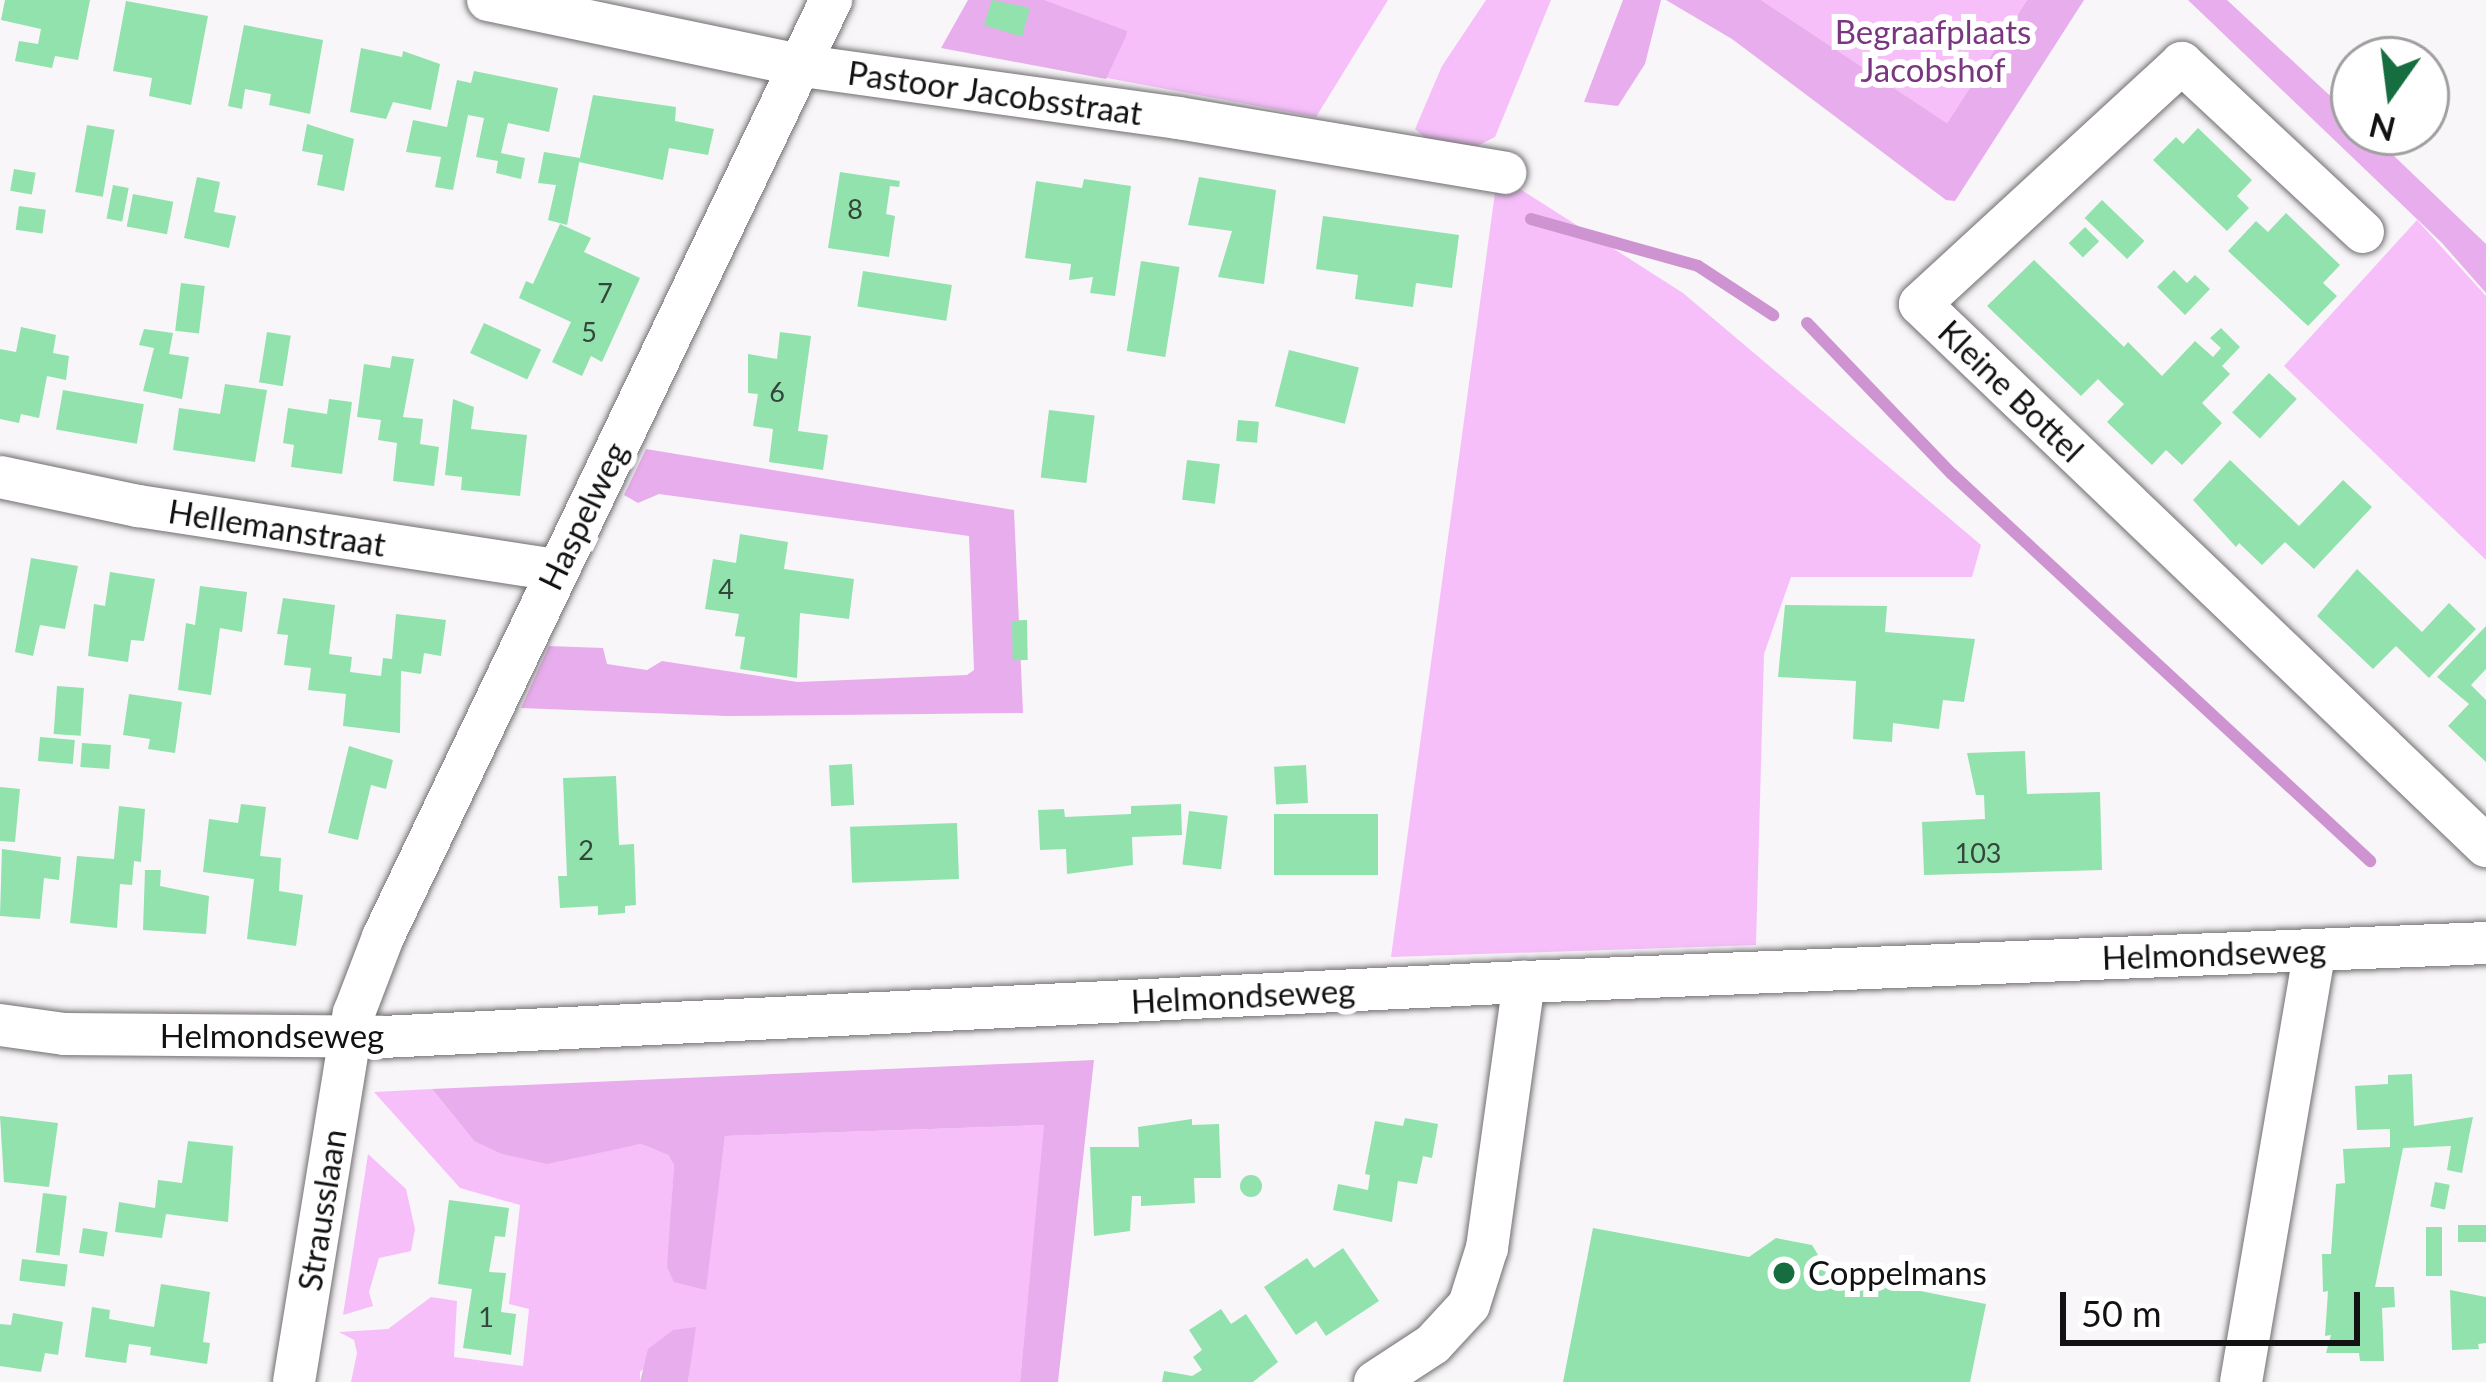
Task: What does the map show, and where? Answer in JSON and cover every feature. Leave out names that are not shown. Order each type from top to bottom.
[{"type":"street","name":"Pastoor Jacobsstraat","points":[[488,0],[804,66],[1190,120],[1505,173]]},
{"type":"street","name":"Haspelweg","points":[[351,1038],[354,1013],[393,913],[804,66],[831,0]]},
{"type":"street","name":"Kleine Bottel","points":[[2362,232],[2182,63],[1920,304],[2486,846]]},
{"type":"street","name":"Hellemanstraat","points":[[0,477],[138,506],[556,570]]},
{"type":"street","name":"Helmondseweg","points":[[0,1025],[64,1034],[351,1038],[1524,982],[2486,943]]},
{"type":"street","points":[[2241,1382],[2315,951]]},
{"type":"street","points":[[1375,1382],[1433,1344],[1468,1305],[1487,1248],[1524,982]]},
{"type":"street","name":"Strausslaan","points":[[293,1382],[351,1038]]},
{"type":"green space","points":[[989,0],[1388,0],[1316,117],[957,50]]},
{"type":"green space","points":[[1486,0],[1551,0],[1495,137],[1469,150],[1436,147],[1415,129],[1442,66]]},
{"type":"green space","name":"Begraafplaats Jacobshof","points":[[1761,0],[2027,0],[1947,123]]},
{"type":"green space","points":[[1496,185],[1517,187],[1683,293],[1981,545],[1972,577],[1791,577],[1764,654],[1756,945],[1391,957]]},
{"type":"green space","points":[[2417,220],[2486,296],[2486,560],[2284,366]]},
{"type":"green space","points":[[432,1089],[474,1141],[604,1151],[641,1144],[668,1155],[674,1165],[668,1267],[705,1290],[725,1136],[1045,1125],[1020,1382],[688,1382],[695,1328],[640,1372],[640,1382],[351,1382],[357,1353],[354,1340],[339,1332],[388,1329],[431,1297],[457,1301],[454,1357],[523,1366],[529,1309],[509,1304],[520,1205],[460,1188],[374,1092]]},
{"type":"green space","points":[[368,1154],[406,1189],[415,1229],[411,1251],[379,1258],[369,1292],[373,1306],[343,1315]]},
{"type":"shaded area","points":[[968,0],[1044,0],[1127,31],[1126,36],[1106,79],[941,48]]},
{"type":"shaded area","points":[[1623,0],[1661,0],[1645,64],[1618,106],[1584,102]]},
{"type":"shaded area","points":[[1666,0],[1761,0],[1947,123],[2027,0],[2084,0],[1955,201],[1946,200],[1732,39]]},
{"type":"shaded area","points":[[2188,0],[2227,0],[2330,96],[2330,136]]},
{"type":"shaded area","points":[[2351,156],[2394,156],[2486,244],[2486,293],[2442,243]]},
{"type":"shaded area","points":[[646,449],[1014,510],[1023,713],[727,716],[521,708],[549,646],[603,648],[607,664],[647,670],[662,661],[798,682],[967,675],[974,670],[969,536],[659,494],[638,503],[624,495]]},
{"type":"shaded area","points":[[1094,1060],[1058,1382],[1020,1382],[1044,1125],[725,1136],[706,1290],[674,1282],[667,1267],[674,1165],[668,1155],[641,1144],[547,1164],[502,1154],[474,1141],[432,1089]]},
{"type":"shaded area","points":[[696,1327],[688,1382],[640,1382],[648,1349],[673,1330]]},
{"type":"building","points":[[5,0],[90,0],[78,60],[55,56],[52,68],[15,61],[19,41],[38,44],[41,29],[1,20]]},
{"type":"building","points":[[992,0],[1030,8],[1022,37],[984,25]]},
{"type":"building","points":[[126,1],[208,16],[191,105],[149,96],[152,78],[113,71]]},
{"type":"building","points":[[244,25],[323,40],[310,114],[269,105],[271,94],[245,89],[242,109],[228,106]]},
{"type":"building","points":[[361,48],[402,57],[403,51],[440,64],[431,110],[393,102],[386,119],[350,112]]},
{"type":"building","points":[[474,71],[558,88],[549,132],[508,123],[501,153],[525,158],[521,179],[496,173],[498,161],[476,157],[484,118],[468,115],[453,190],[435,187],[441,157],[406,152],[413,120],[447,127],[457,80],[471,83]]},
{"type":"building","points":[[593,95],[676,107],[675,121],[714,129],[708,155],[669,148],[663,180],[579,162]]},
{"type":"building","points":[[307,124],[354,139],[344,191],[317,185],[323,155],[302,151]]},
{"type":"building","points":[[87,125],[115,130],[103,197],[75,192]]},
{"type":"building","points":[[2198,128],[2252,180],[2237,196],[2249,208],[2227,231],[2153,160],[2176,137],[2183,144]]},
{"type":"building","points":[[544,152],[580,158],[567,225],[548,220],[556,185],[538,183]]},
{"type":"building","points":[[14,169],[36,173],[32,194],[10,191]]},
{"type":"building","points":[[840,172],[900,181],[899,187],[890,186],[886,214],[895,216],[889,257],[828,248]]},
{"type":"building","points":[[197,177],[220,182],[214,212],[236,216],[229,248],[184,238]]},
{"type":"building","points":[[1199,177],[1276,190],[1264,284],[1218,277],[1232,231],[1188,225]]},
{"type":"building","points":[[1084,179],[1131,186],[1115,296],[1090,293],[1093,277],[1069,280],[1071,264],[1025,258],[1036,181],[1082,188]]},
{"type":"building","points":[[113,185],[129,188],[122,221],[107,218]]},
{"type":"building","points":[[133,194],[173,202],[167,234],[127,226]]},
{"type":"building","points":[[2102,200],[2144,241],[2127,259],[2085,218]]},
{"type":"building","points":[[19,206],[46,210],[42,234],[16,230]]},
{"type":"building","points":[[2286,213],[2340,265],[2323,283],[2337,296],[2308,326],[2228,251],[2256,221],[2268,232]]},
{"type":"building","points":[[1323,216],[1459,235],[1452,288],[1416,283],[1413,307],[1355,299],[1358,275],[1316,269]]},
{"type":"building","points":[[560,224],[591,238],[584,252],[640,278],[602,362],[591,356],[582,376],[552,362],[571,322],[519,298],[526,281],[533,284]]},
{"type":"building","points":[[2085,227],[2099,241],[2083,257],[2069,243]]},
{"type":"building","points":[[2034,260],[2124,347],[2128,342],[2162,376],[2195,341],[2213,357],[2221,348],[2210,338],[2221,328],[2240,347],[2222,366],[2230,374],[2202,403],[2222,423],[2182,465],[2166,450],[2152,465],[2107,422],[2124,404],[2098,379],[2081,396],[1987,306]]},
{"type":"building","points":[[1141,261],[1180,267],[1165,357],[1127,351]]},
{"type":"building","points":[[2174,270],[2187,283],[2195,275],[2210,289],[2185,315],[2157,287]]},
{"type":"building","points":[[863,271],[952,285],[946,321],[857,307]]},
{"type":"building","points":[[181,283],[205,286],[199,334],[175,331]]},
{"type":"building","points":[[484,323],[541,350],[527,380],[470,353]]},
{"type":"building","points":[[21,327],[56,335],[53,353],[69,356],[66,380],[47,376],[39,418],[21,414],[19,423],[0,419],[0,349],[16,352]]},
{"type":"building","points":[[144,329],[173,333],[169,354],[189,357],[182,399],[143,391],[154,348],[139,345]]},
{"type":"building","points":[[267,332],[291,336],[283,386],[259,382]]},
{"type":"building","points":[[780,332],[811,336],[798,431],[828,435],[823,470],[769,462],[773,429],[753,426],[758,394],[748,393],[748,354],[777,359]]},
{"type":"building","points":[[1289,350],[1359,367],[1345,424],[1275,406]]},
{"type":"building","points":[[392,356],[414,359],[403,417],[423,419],[420,444],[439,447],[434,486],[393,481],[397,443],[378,440],[381,420],[357,417],[364,364],[390,368]]},
{"type":"building","points":[[2269,373],[2297,399],[2260,438],[2232,412]]},
{"type":"building","points":[[225,384],[267,390],[255,462],[173,450],[179,408],[220,414]]},
{"type":"building","points":[[63,390],[144,404],[137,444],[56,429]]},
{"type":"building","points":[[329,399],[352,402],[342,474],[291,467],[294,445],[283,443],[288,408],[327,414]]},
{"type":"building","points":[[453,399],[474,407],[471,429],[527,435],[520,496],[461,490],[462,477],[445,475]]},
{"type":"building","points":[[1049,410],[1095,416],[1086,483],[1041,477]]},
{"type":"building","points":[[1238,420],[1259,422],[1257,443],[1236,441]]},
{"type":"building","points":[[1187,460],[1220,464],[1215,504],[1182,500]]},
{"type":"building","points":[[2230,460],[2299,526],[2343,480],[2372,507],[2314,569],[2285,542],[2262,565],[2239,543],[2236,547],[2193,500]]},
{"type":"building","points":[[740,534],[788,542],[784,569],[854,579],[849,619],[800,613],[797,678],[740,669],[745,637],[735,636],[739,614],[705,609],[713,559],[736,563]]},
{"type":"building","points":[[31,558],[78,566],[65,629],[40,625],[33,656],[15,652]]},
{"type":"building","points":[[2357,569],[2422,632],[2449,603],[2476,629],[2429,678],[2396,646],[2373,669],[2317,616]]},
{"type":"building","points":[[110,572],[155,579],[144,641],[131,640],[128,662],[88,656],[94,604],[105,606]]},
{"type":"building","points":[[200,586],[247,592],[242,632],[220,628],[211,695],[178,690],[186,623],[195,625]]},
{"type":"building","points":[[283,598],[335,605],[329,654],[352,657],[350,672],[381,676],[383,658],[392,659],[396,614],[446,620],[441,656],[424,653],[421,674],[401,671],[400,733],[343,726],[346,694],[308,690],[311,668],[284,665],[288,635],[277,634]]},
{"type":"building","points":[[1785,605],[1887,606],[1885,632],[1975,639],[1964,702],[1943,700],[1939,729],[1893,723],[1892,742],[1853,739],[1856,681],[1778,677]]},
{"type":"building","points":[[1012,620],[1027,620],[1028,660],[1013,660]]},
{"type":"building","points":[[2486,626],[2486,669],[2471,685],[2486,700],[2486,762],[2448,726],[2469,704],[2437,677]]},
{"type":"building","points":[[57,686],[84,688],[81,736],[54,734]]},
{"type":"building","points":[[129,694],[182,702],[175,753],[148,749],[150,739],[123,735]]},
{"type":"building","points":[[40,737],[75,740],[73,764],[38,761]]},
{"type":"building","points":[[82,743],[111,745],[109,769],[80,767]]},
{"type":"building","points":[[349,746],[393,760],[386,789],[371,785],[358,840],[328,833]]},
{"type":"building","points":[[2025,751],[2027,794],[2100,792],[2102,870],[1924,875],[1922,822],[1985,819],[1984,795],[1976,795],[1967,753]]},
{"type":"building","points":[[852,764],[854,805],[831,806],[829,765]]},
{"type":"building","points":[[1306,765],[1308,803],[1276,805],[1274,767]]},
{"type":"building","points":[[616,776],[619,845],[634,844],[636,905],[625,906],[625,913],[598,915],[598,906],[560,908],[558,876],[567,876],[563,778]]},
{"type":"building","points":[[0,787],[20,789],[15,842],[0,841]]},
{"type":"building","points":[[241,804],[266,807],[260,856],[281,858],[279,891],[303,895],[296,946],[247,939],[254,879],[203,872],[209,819],[238,823]]},
{"type":"building","points":[[1181,804],[1182,835],[1132,837],[1133,865],[1067,874],[1066,849],[1040,850],[1038,810],[1064,809],[1065,817],[1131,814],[1131,806]]},
{"type":"building","points":[[119,806],[145,809],[141,862],[134,861],[132,885],[120,884],[117,928],[70,923],[77,856],[114,859]]},
{"type":"building","points":[[1189,811],[1228,816],[1221,869],[1182,865]]},
{"type":"building","points":[[1274,814],[1378,814],[1378,875],[1274,875]]},
{"type":"building","points":[[957,823],[959,879],[852,883],[850,827]]},
{"type":"building","points":[[2,849],[61,857],[59,880],[44,878],[40,919],[0,916]]},
{"type":"building","points":[[145,870],[161,870],[160,886],[209,896],[206,934],[143,930]]},
{"type":"building","points":[[2412,1074],[2414,1126],[2473,1117],[2462,1173],[2447,1170],[2451,1146],[2403,1148],[2375,1287],[2394,1287],[2395,1307],[2382,1308],[2384,1361],[2360,1361],[2359,1353],[2326,1353],[2331,1335],[2325,1336],[2328,1291],[2323,1292],[2322,1254],[2331,1254],[2336,1184],[2345,1183],[2343,1149],[2390,1147],[2390,1129],[2357,1130],[2355,1086],[2388,1084],[2388,1075]]},
{"type":"building","points":[[0,1116],[58,1123],[49,1187],[4,1182]]},
{"type":"building","points":[[1405,1118],[1438,1124],[1432,1158],[1423,1156],[1417,1184],[1398,1181],[1392,1222],[1333,1210],[1338,1184],[1368,1190],[1370,1175],[1365,1174],[1375,1121],[1403,1126]]},
{"type":"building","points":[[1192,1119],[1192,1125],[1219,1124],[1221,1178],[1194,1178],[1195,1203],[1141,1206],[1141,1196],[1132,1196],[1130,1231],[1094,1236],[1090,1147],[1139,1147],[1138,1127]]},
{"type":"building","points":[[188,1141],[233,1146],[228,1222],[166,1214],[162,1238],[115,1232],[119,1202],[155,1208],[158,1180],[182,1183]]},
{"type":"building","points":[[1251,1175],[1262,1186],[1251,1197],[1240,1186]]},
{"type":"building","points":[[2435,1182],[2450,1185],[2445,1209],[2430,1207]]},
{"type":"building","points":[[43,1193],[67,1196],[60,1255],[36,1253]]},
{"type":"building","points":[[449,1200],[509,1208],[505,1237],[495,1236],[489,1272],[506,1273],[501,1312],[516,1314],[511,1355],[463,1348],[472,1289],[438,1284]]},
{"type":"building","points":[[2458,1225],[2486,1225],[2486,1242],[2458,1242]]},
{"type":"building","points":[[2426,1227],[2442,1227],[2442,1276],[2426,1276]]},
{"type":"building","points":[[83,1228],[108,1232],[104,1257],[79,1253]]},
{"type":"building","points":[[1593,1228],[1749,1257],[1776,1238],[1812,1245],[1829,1273],[1986,1304],[1970,1382],[1563,1382]]},
{"type":"building","points":[[1343,1248],[1379,1301],[1326,1336],[1316,1321],[1296,1335],[1264,1287],[1307,1258],[1314,1268]]},
{"type":"building","points":[[22,1259],[68,1265],[65,1286],[19,1281]]},
{"type":"building","points":[[161,1284],[210,1292],[203,1342],[210,1343],[207,1364],[150,1355],[151,1347],[129,1344],[126,1363],[85,1357],[92,1307],[110,1310],[109,1319],[154,1327]]},
{"type":"building","points":[[2450,1290],[2486,1297],[2486,1343],[2478,1344],[2479,1349],[2452,1350]]},
{"type":"building","points":[[1221,1309],[1231,1324],[1246,1314],[1278,1362],[1253,1382],[1162,1382],[1164,1371],[1192,1376],[1202,1370],[1193,1357],[1202,1350],[1189,1330]]},
{"type":"building","points":[[13,1313],[63,1322],[58,1355],[45,1353],[41,1372],[0,1366],[0,1324],[11,1325]]},
{"type":"waterway","points":[[1531,219],[1698,266],[1773,315]]},
{"type":"waterway","points":[[1807,323],[1952,474],[2370,861]]},
{"type":"place","name":"Coppelmans","points":[[1784,1273]]}]
